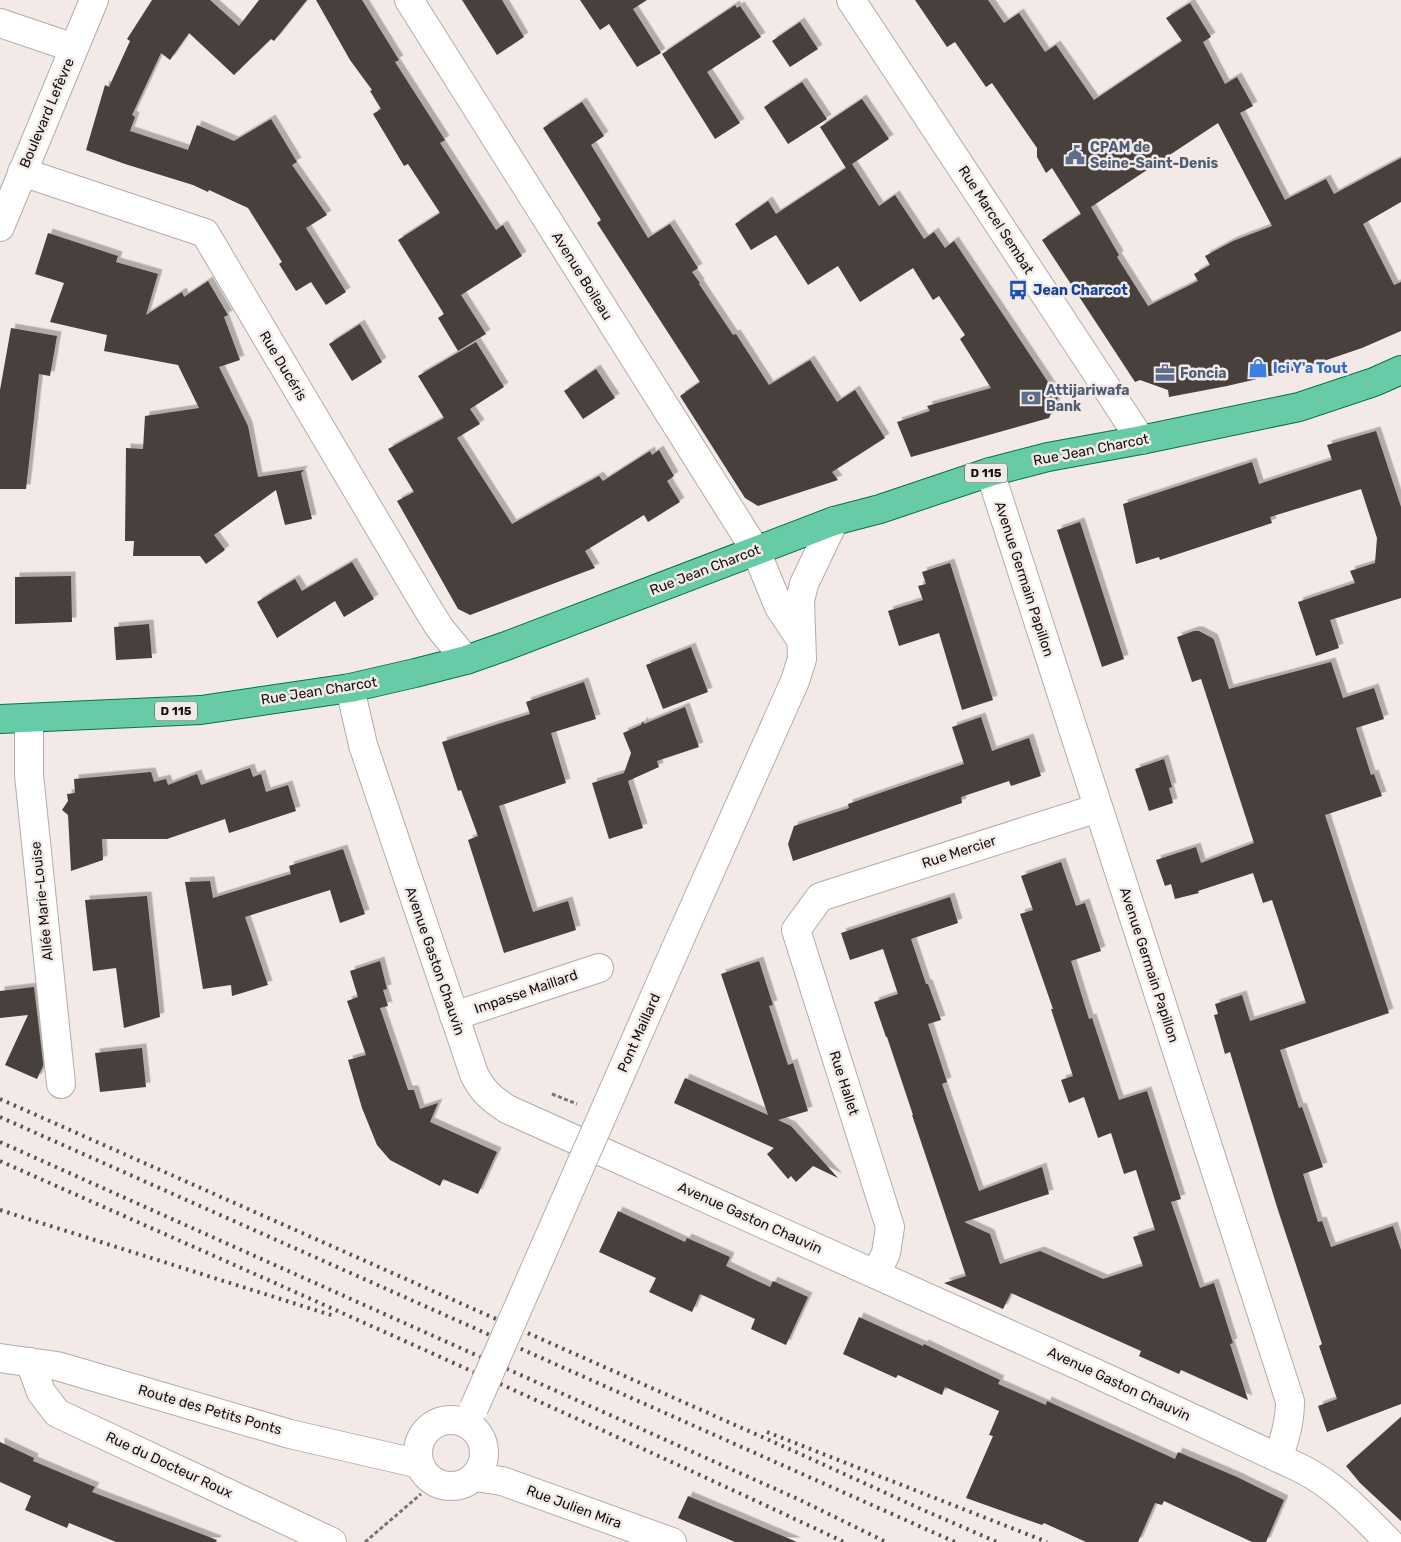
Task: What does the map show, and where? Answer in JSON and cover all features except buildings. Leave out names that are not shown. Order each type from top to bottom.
[{"type":"main road","name":"Rue Jean Charcot","points":[[0,719],[201,710],[350,688],[415,673],[466,660],[834,521],[880,509],[990,472],[1048,457],[1299,407],[1374,382],[1401,370]]},
{"type":"street","name":"Boulevard Lefèvre","points":[[0,227],[94,0]]},
{"type":"street","name":"Avenue Boileau","points":[[409,0],[756,551]]},
{"type":"street","name":"Rue Marcel Sembat","points":[[851,0],[1141,440]]},
{"type":"street","points":[[0,23],[74,48]]},
{"type":"street","name":"Rue Ducéris","points":[[22,172],[205,233],[423,601],[439,627],[466,660]]},
{"type":"street","name":"Avenue Germain Papillon","points":[[990,472],[1290,1401],[1290,1418],[1278,1458]]},
{"type":"street","name":"Pont Maillard","points":[[471,1416],[795,681],[802,659],[800,601],[804,584],[834,521]]},
{"type":"street","points":[[756,551],[779,607],[801,640]]},
{"type":"street","name":"Avenue Gaston Chauvin","points":[[350,688],[363,745],[474,1074],[480,1086],[494,1100],[507,1109],[1144,1395],[1320,1478],[1390,1542]]},
{"type":"street","name":"Allée Marie-Louise","points":[[28,718],[29,775],[62,1084]]},
{"type":"street","name":"Rue Mercier","points":[[820,897],[1098,808]]},
{"type":"street","name":"Rue Hallet","points":[[820,897],[796,930],[890,1227],[886,1253],[876,1274]]},
{"type":"street","name":"Impasse Maillard","points":[[454,1016],[599,968]]},
{"type":"street","name":"Route des Petits Ponts","points":[[0,1358],[57,1366],[427,1473]]},
{"type":"street","name":"Rue du Docteur Roux","points":[[30,1362],[41,1392],[57,1413],[332,1542]]},
{"type":"street","points":[[471,1416],[475,1430],[482,1439],[485,1458],[476,1477],[456,1486],[444,1486],[427,1473],[418,1454],[419,1444],[423,1435],[438,1423],[448,1420],[458,1421],[471,1416]]},
{"type":"street","name":"Rue Julien Mira","points":[[476,1477],[502,1481],[672,1542]]},
{"type":"path","points":[[544,1090],[578,1104]]},
{"type":"path","points":[[365,1542],[427,1473]]},
{"type":"railway","points":[[0,1099],[997,1542]]},
{"type":"railway","points":[[0,1117],[955,1542]]},
{"type":"railway","points":[[0,1142],[800,1500],[886,1542]]},
{"type":"railway","points":[[0,1161],[529,1397],[844,1542]]},
{"type":"railway","points":[[0,1210],[334,1316]]},
{"type":"railway","points":[[767,1432],[1047,1542]]},
{"type":"place","name":"CPAM de Seine-Saint-Denis","points":[[1075,155]]},
{"type":"place","name":"Jean Charcot","points":[[1018,290]]},
{"type":"place","name":"Ici Y'a Tout","points":[[1258,368]]},
{"type":"place","name":"Foncia","points":[[1165,373]]},
{"type":"place","name":"Attijariwafa Bank","points":[[1031,398]]}]
